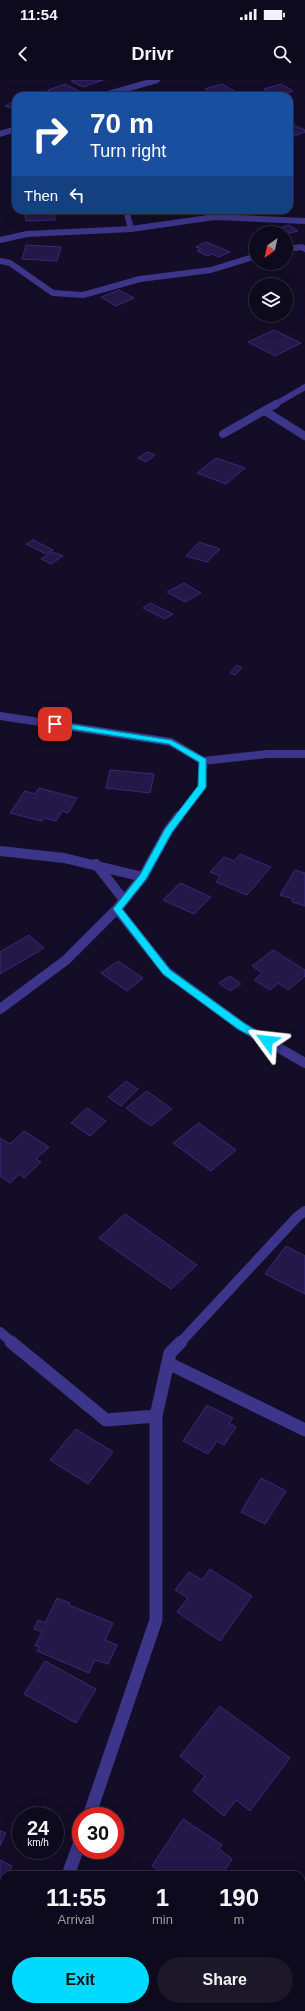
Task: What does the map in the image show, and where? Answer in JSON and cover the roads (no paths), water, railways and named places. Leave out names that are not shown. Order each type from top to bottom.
[{"type":"street","points":[[111,92],[157,80]]},
{"type":"street","points":[[0,134],[12,130]]},
{"type":"street","points":[[127,214],[131,229]]},
{"type":"street","points":[[0,240],[27,234],[131,229],[215,217],[305,221]]},
{"type":"street","points":[[293,248],[302,247],[305,250]]},
{"type":"street","points":[[0,262],[10,263],[53,293],[83,295],[140,279],[211,270],[249,258]]},
{"type":"street","points":[[223,434],[305,387]]},
{"type":"street","points":[[265,410],[305,436]]},
{"type":"street","points":[[0,716],[171,742],[203,761],[267,754],[305,754]]},
{"type":"street","points":[[0,1009],[66,960],[117,909],[143,877],[168,831],[202,787],[203,761]]},
{"type":"street","points":[[0,851],[64,858],[96,864],[143,877]]},
{"type":"street","points":[[96,864],[124,900]]},
{"type":"street","points":[[117,909],[167,972],[241,1026],[305,1063]]},
{"type":"street","points":[[92,1807],[156,1620],[156,1416],[170,1353],[297,1217],[305,1211]]},
{"type":"street","points":[[0,1332],[106,1420],[156,1416]]},
{"type":"street","points":[[168,1363],[305,1430]]},
{"type":"street","points":[[69,1871],[74,1859]]}]
